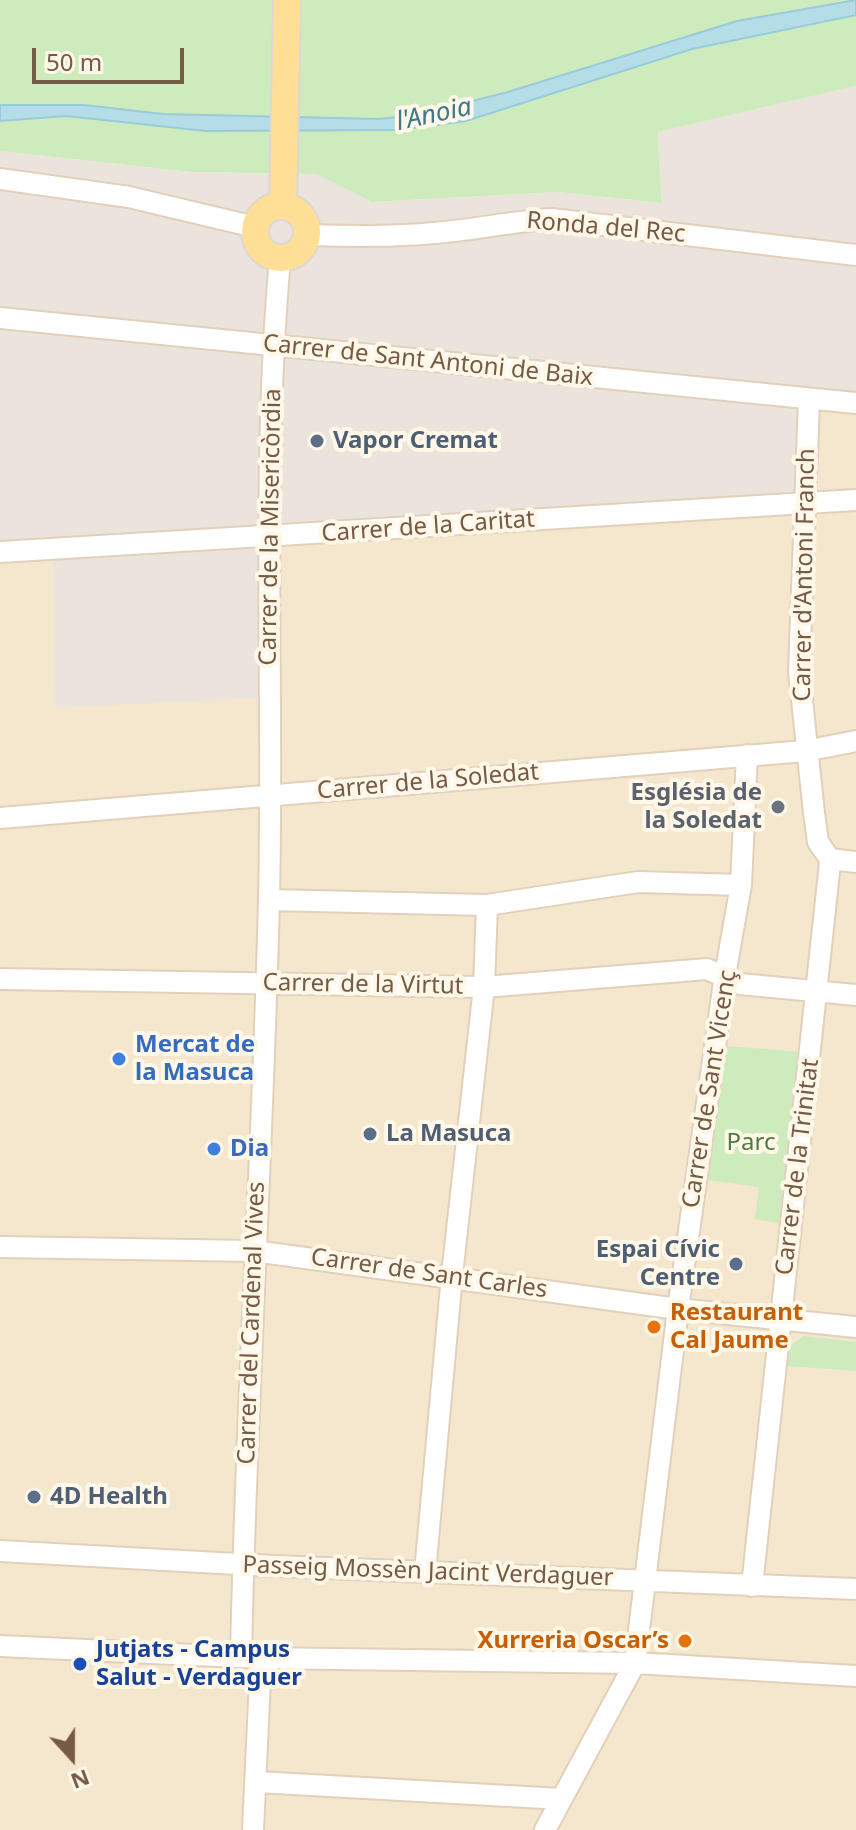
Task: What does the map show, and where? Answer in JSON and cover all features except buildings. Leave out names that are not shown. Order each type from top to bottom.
[{"type":"main road","points":[[283,195],[265,211],[255,227],[260,249],[280,259],[299,252],[308,235],[301,215],[283,195],[287,0]]},
{"type":"street","points":[[0,179],[129,197],[255,227]]},
{"type":"street","name":"Ronda del Rec","points":[[308,235],[371,237],[437,233],[508,221],[552,219],[856,255]]},
{"type":"street","name":"Carrer de la Misericòrdia","points":[[271,796],[268,537],[273,346],[280,259]]},
{"type":"street","name":"Carrer de Sant Antoni de Baix","points":[[0,318],[856,403]]},
{"type":"street","name":"Carrer d'Antoni Franch","points":[[805,751],[799,672],[809,399]]},
{"type":"street","name":"Carrer de la Caritat","points":[[0,552],[856,500]]},
{"type":"street","name":"Carrer de la Soledat","points":[[0,818],[805,751],[856,741]]},
{"type":"street","name":"Carrer de la Trinitat","points":[[752,1586],[819,992],[830,859],[818,842],[805,751]]},
{"type":"street","name":"Carrer de Sant Vicenç","points":[[545,1830],[635,1663],[642,1580],[678,1309],[725,975],[741,885],[747,755]]},
{"type":"street","name":"Carrer del Cardenal Vives","points":[[253,1830],[257,1782],[251,1658],[242,1565],[271,796]]},
{"type":"street","points":[[830,859],[856,862]]},
{"type":"street","points":[[269,900],[487,905],[638,882],[741,885]]},
{"type":"street","points":[[425,1572],[452,1275],[484,987],[487,905]]},
{"type":"street","name":"Carrer de la Virtut","points":[[0,979],[484,987],[707,969],[740,984],[856,995]]},
{"type":"street","name":"Carrer de Sant Carles","points":[[0,1247],[254,1251],[452,1275],[678,1309],[856,1327]]},
{"type":"street","name":"Passeig Mossèn Jacint Verdaguer","points":[[0,1551],[242,1565],[856,1589]]},
{"type":"street","points":[[0,1646],[251,1658],[635,1663],[856,1676]]},
{"type":"street","points":[[257,1782],[562,1799]]},
{"type":"shaded area","points":[[856,86],[856,409],[802,413],[800,497],[272,532],[274,697],[55,708],[53,561],[0,564],[0,151],[191,172],[317,174],[372,202],[558,192],[662,203],[656,132]]},
{"type":"shaded area","points":[[856,409],[856,1830],[0,1830],[0,564],[53,561],[272,532],[801,412]]},
{"type":"green space","points":[[0,0],[854,0],[737,21],[508,92],[417,115],[379,119],[163,114],[84,105],[0,105]]},
{"type":"green space","points":[[856,15],[856,86],[657,132],[662,203],[558,192],[372,202],[316,174],[191,172],[0,151],[0,121],[66,116],[206,131],[399,130],[466,121],[692,49]]},
{"type":"green space","name":"Parc","points":[[727,1046],[801,1052],[779,1223],[755,1219],[759,1187],[707,1180]]},
{"type":"green space","points":[[803,1336],[856,1342],[856,1371],[788,1366],[789,1348]]},
{"type":"water","name":"l'Anoia","points":[[856,0],[856,15],[692,49],[466,121],[399,130],[206,131],[66,116],[0,121],[0,105],[84,105],[163,114],[379,119],[417,115],[508,92],[737,21]]},
{"type":"place","name":"Vapor Cremat","points":[[317,441]]},
{"type":"place","name":"Església de la Soledat","points":[[778,807]]},
{"type":"place","name":"Mercat de la Masuca","points":[[119,1059]]},
{"type":"place","name":"La Masuca","points":[[370,1134]]},
{"type":"place","name":"Dia","points":[[214,1149]]},
{"type":"place","name":"Espai Cívic Centre","points":[[736,1264]]},
{"type":"place","name":"Restaurant Cal Jaume","points":[[654,1327]]},
{"type":"place","name":"4D Health","points":[[34,1497]]},
{"type":"place","name":"Xurreria Oscar’s","points":[[685,1641]]},
{"type":"place","name":"Jutjats - Campus Salut - Verdaguer","points":[[80,1664]]}]
